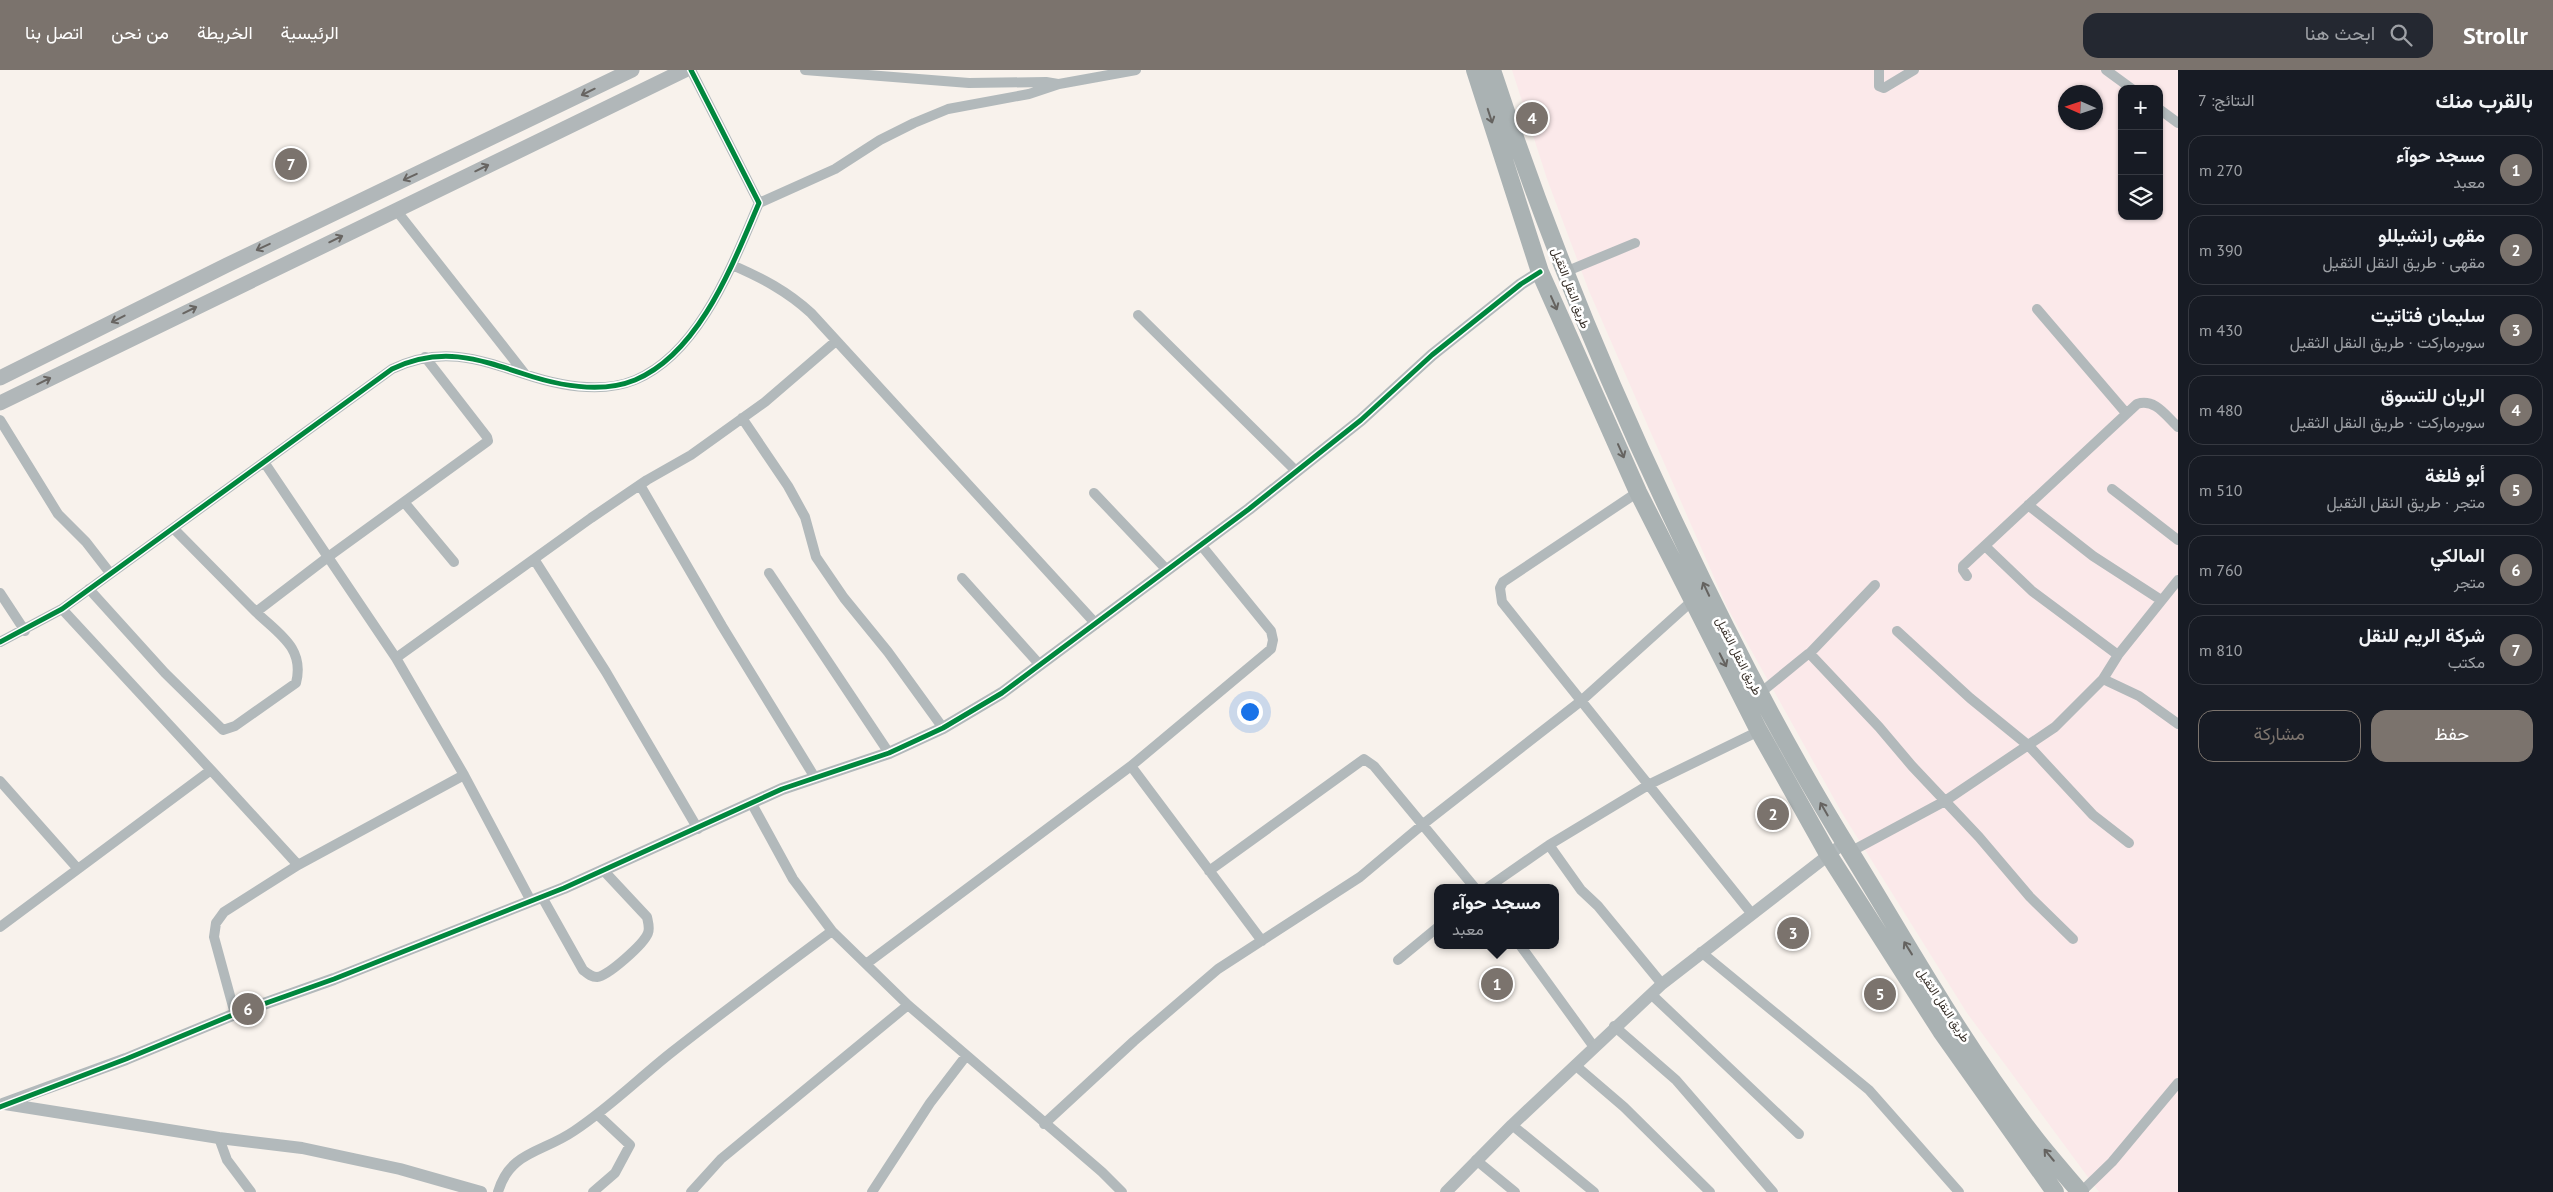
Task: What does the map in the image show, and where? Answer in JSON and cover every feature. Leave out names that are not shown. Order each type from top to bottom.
[{"type":"highway","name":"طريق النقل الثقيل","points":[[1475,70],[1540,272],[1638,492],[1759,731],[1828,854],[1941,1031],[2055,1192]]},
{"type":"highway","name":"طريق النقل الثقيل","points":[[1492,70],[1565,272],[1634,436],[1759,694],[1847,848],[1924,974],[2030,1132],[2080,1192]]},
{"type":"main road","points":[[0,378],[227,265],[513,129],[632,70]]},
{"type":"main road","points":[[0,403],[685,70]]},
{"type":"main road","points":[[513,129],[522,148]]},
{"type":"street","points":[[691,70],[758,203]]},
{"type":"street","points":[[805,70],[969,83],[1046,82],[1059,84]]},
{"type":"street","points":[[0,642],[25,631],[62,609],[392,369],[409,361],[425,357],[452,355],[488,361],[549,382],[578,386],[604,387],[635,380],[670,357],[700,319],[721,288],[758,203],[835,169],[880,140],[914,122],[948,109],[1029,94],[1059,84],[1136,70]]},
{"type":"street","points":[[1879,70],[1878,86],[1881,88],[1914,70]]},
{"type":"street","points":[[2106,70],[2127,85]]},
{"type":"street","points":[[2163,112],[2178,123]]},
{"type":"street","points":[[396,210],[525,374]]},
{"type":"street","points":[[1565,272],[1636,243]]},
{"type":"street","points":[[732,265],[762,278],[790,294],[836,341],[1096,624]]},
{"type":"street","points":[[1,1105],[126,1059],[235,1014],[334,979],[536,899],[604,871],[814,776],[889,753],[943,728],[1002,693],[1201,545],[1361,420],[1432,355],[1521,284],[1540,272]]},
{"type":"street","points":[[2037,309],[2126,413]]},
{"type":"street","points":[[1138,315],[1296,471]]},
{"type":"street","points":[[396,658],[534,558],[640,485],[691,455],[765,402],[836,341]]},
{"type":"street","points":[[256,612],[328,557],[488,441],[487,437],[425,357]]},
{"type":"street","points":[[1967,576],[1963,566],[2126,413],[2138,404],[2146,402],[2154,404],[2178,427]]},
{"type":"street","points":[[742,418],[788,486],[806,517],[816,557],[844,598],[888,652],[943,728]]},
{"type":"street","points":[[0,420],[58,514],[86,542],[110,574]]},
{"type":"street","points":[[264,462],[396,658],[536,899],[583,970],[590,976],[599,977],[630,955],[648,934],[649,924],[647,917],[604,871]]},
{"type":"street","points":[[640,485],[722,626],[814,776]]},
{"type":"street","points":[[2112,489],[2178,540]]},
{"type":"street","points":[[1638,492],[1503,582],[1500,588],[1502,602],[1650,784],[1752,914]]},
{"type":"street","points":[[1094,493],[1167,570]]},
{"type":"street","points":[[404,502],[454,562]]},
{"type":"street","points":[[2028,505],[2093,556],[2161,600]]},
{"type":"street","points":[[89,589],[165,673],[223,730],[235,726],[296,683],[299,671],[298,657],[291,645],[174,529]]},
{"type":"street","points":[[866,964],[1131,766],[1271,649],[1273,640],[1271,631],[1201,545]]},
{"type":"street","points":[[1986,546],[2032,591],[2118,655]]},
{"type":"street","points":[[534,558],[606,672],[698,829]]},
{"type":"street","points":[[769,573],[889,753]]},
{"type":"street","points":[[962,578],[1040,665]]},
{"type":"street","points":[[1759,694],[1809,654],[1875,584]]},
{"type":"street","points":[[1446,1192],[1476,1160],[1575,1066],[1614,1026],[1650,994],[1828,854],[1847,848],[1946,801],[2056,726],[2103,679],[2118,655],[2161,600],[2176,588]]},
{"type":"street","points":[[0,593],[25,631]]},
{"type":"street","points":[[1044,1124],[1180,1000],[1218,969],[1360,877],[1422,825],[1581,701],[1692,601]]},
{"type":"street","points":[[62,609],[298,865]]},
{"type":"street","points":[[1897,631],[1963,692],[2029,746],[2093,816],[2129,843]]},
{"type":"street","points":[[1809,654],[1880,727],[1912,766],[1946,801],[2030,896],[2073,939]]},
{"type":"street","points":[[2103,679],[2139,696],[2178,724]]},
{"type":"street","points":[[1493,884],[1549,844],[1650,784],[1759,731]]},
{"type":"street","points":[[1209,871],[1364,759],[1374,766],[1472,884]]},
{"type":"street","points":[[1131,766],[1262,941]]},
{"type":"street","points":[[0,927],[211,770]]},
{"type":"street","points":[[235,1014],[214,937],[216,923],[224,912],[298,865],[464,775]]},
{"type":"street","points":[[0,781],[78,869]]},
{"type":"street","points":[[752,804],[793,879],[832,931],[908,1005],[1102,1172],[1122,1192]]},
{"type":"street","points":[[1549,844],[1581,890],[1598,906],[1662,984]]},
{"type":"street","points":[[1398,960],[1434,930]]},
{"type":"street","points":[[498,1192],[507,1169],[520,1159],[558,1142],[598,1114],[670,1053],[832,931]]},
{"type":"street","points":[[1523,949],[1594,1047]]},
{"type":"street","points":[[1701,952],[1869,1090],[1959,1192]]},
{"type":"street","points":[[1650,994],[1799,1134]]},
{"type":"street","points":[[691,1192],[721,1159],[908,1005]]},
{"type":"street","points":[[1614,1026],[1676,1080],[1773,1192]]},
{"type":"street","points":[[872,1192],[930,1103],[966,1056]]},
{"type":"street","points":[[1575,1066],[1624,1107],[1710,1192]]},
{"type":"street","points":[[2080,1192],[2112,1162],[2178,1083]]},
{"type":"street","points":[[1,1105],[219,1138],[302,1148],[400,1169],[481,1192]]},
{"type":"street","points":[[593,1192],[615,1173],[630,1145],[598,1114]]},
{"type":"street","points":[[1512,1125],[1594,1192]]},
{"type":"street","points":[[219,1138],[226,1160],[251,1192]]},
{"type":"street","points":[[1476,1160],[1515,1192]]},
{"type":"shaded area","points":[[1512,70],[2178,70],[2178,1192],[2099,1192],[1967,1013],[1842,813],[1727,607],[1589,291],[1547,179]]},
{"type":"cycle path","points":[[0,642],[62,609],[392,369],[426,358],[458,357],[490,363],[550,382],[608,387],[635,380],[658,367],[678,349],[696,328],[712,304],[738,252],[759,203],[691,70]]},
{"type":"cycle path","points":[[0,1107],[126,1059],[235,1014],[334,979],[564,888],[782,789],[889,753],[943,728],[1002,693],[1249,509],[1361,420],[1432,355],[1521,284],[1540,272]]},
{"type":"place","name":"الريان للتسوق","points":[[1532,118]]},
{"type":"place","name":"شركة الريم للنقل","points":[[291,164]]},
{"type":"place","name":"مقهى رانشيللو","points":[[1773,814]]},
{"type":"place","name":"سليمان فتاتيت","points":[[1793,933]]},
{"type":"place","name":"مسجد حوآء","points":[[1497,984]]},
{"type":"place","name":"أبو فلغة","points":[[1880,994]]},
{"type":"place","name":"المالكي","points":[[248,1009]]}]
